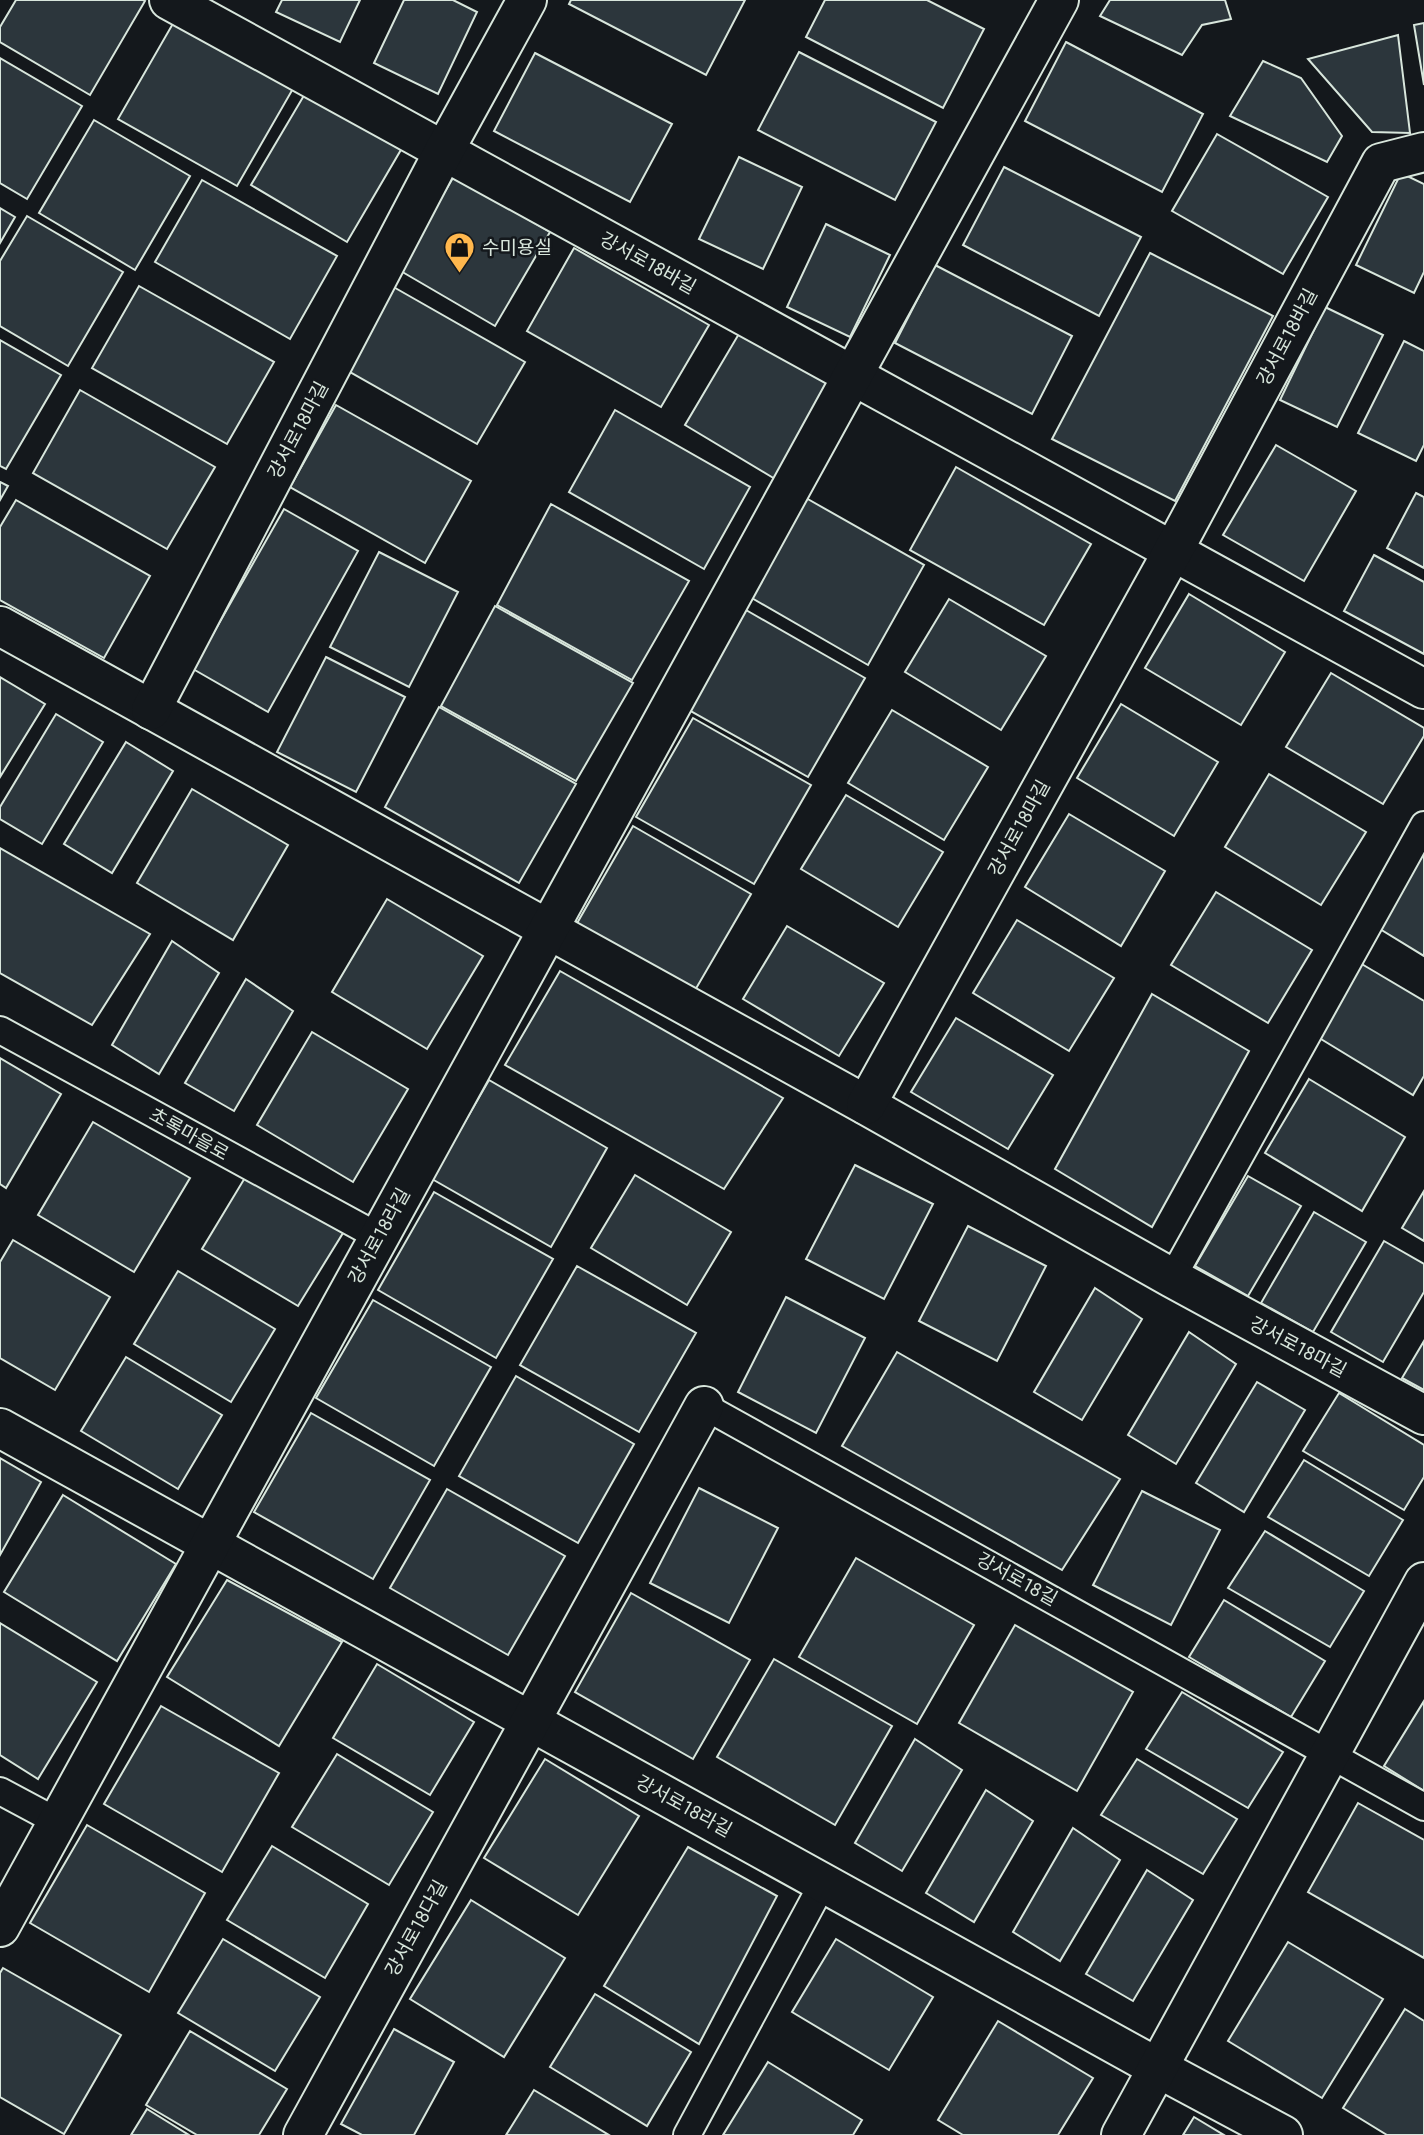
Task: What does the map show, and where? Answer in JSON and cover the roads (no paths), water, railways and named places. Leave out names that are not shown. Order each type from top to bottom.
[{"type":"street","name":"강서로18바길","points":[[169,0],[1424,689]]},
{"type":"street","points":[[444,151],[527,0]]},
{"type":"street","points":[[548,929],[1059,0]]},
{"type":"street","name":"강서로18마길","points":[[151,710],[444,151]]},
{"type":"street","name":"강서로18바길","points":[[1173,551],[1381,163],[1424,152]]},
{"type":"street","name":"강서로18마길","points":[[866,1105],[1173,551]]},
{"type":"street","name":"강서로18마길","points":[[0,626],[866,1105],[1172,1279],[1424,1415]]},
{"type":"street","name":"강서로18라길","points":[[211,1545],[548,929]]},
{"type":"street","name":"강서로18다길","points":[[303,2135],[704,1406]]},
{"type":"street","name":"강서로18라길","points":[[0,1428],[1158,2068]]},
{"type":"street","points":[[0,1927],[211,1545]]},
{"type":"street","points":[[1121,2135],[1424,1582]]},
{"type":"street","points":[[1158,2068],[1283,2135]]},
{"type":"lane","points":[[1172,1279],[1424,825]]},
{"type":"lane","name":"초록마을로","points":[[0,1030],[379,1237]]},
{"type":"lane","name":"강서로18길","points":[[704,1406],[1424,1807]]},
{"type":"lane","points":[[0,1791],[58,1822]]},
{"type":"lane","points":[[687,2135],[823,1883]]},
{"type":"place","name":"수미용실","points":[[459,274]]}]
